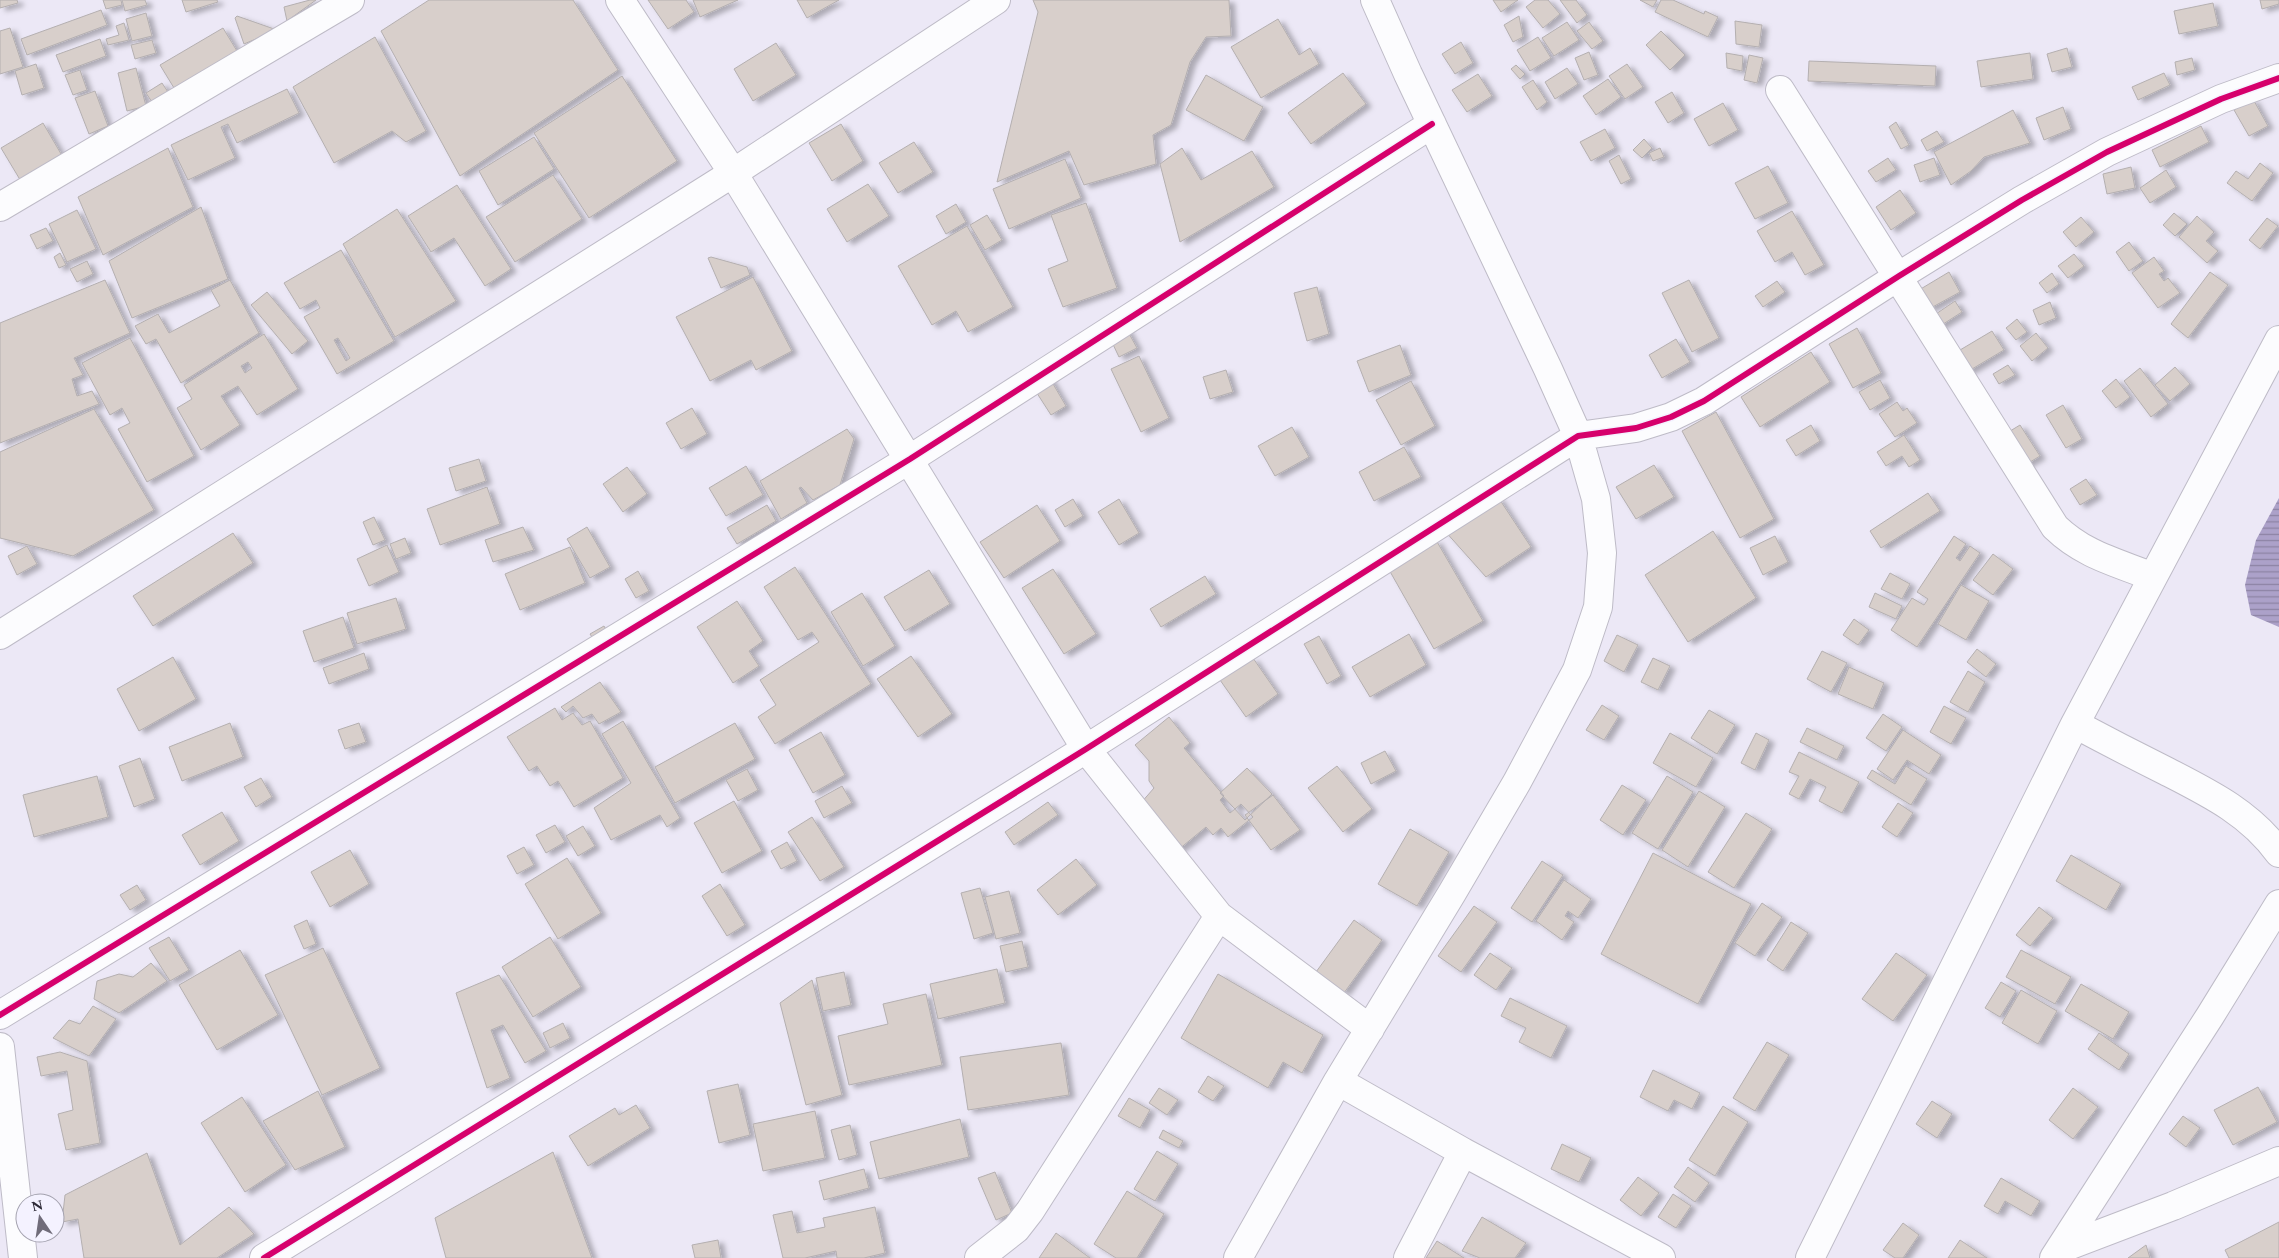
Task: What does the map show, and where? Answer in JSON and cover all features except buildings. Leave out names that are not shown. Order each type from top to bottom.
[{"type":"street","points":[[0,207],[350,0]]},
{"type":"street","points":[[620,0],[733,174],[910,459],[1086,749],[1219,916],[1370,1029]]},
{"type":"street","points":[[0,635],[733,174],[996,0]]},
{"type":"street","points":[[1238,1258],[1338,1081],[1518,782],[1577,670],[1598,607],[1602,553],[1596,499],[1578,436],[1375,0]]},
{"type":"street","points":[[264,1258],[1086,749],[1578,436],[1636,428],[1671,416],[1704,401],[2022,200],[2107,152],[2221,99],[2279,78]]},
{"type":"street","points":[[1780,90],[1899,276],[2055,527],[2071,542],[2091,553],[2153,577]]},
{"type":"street","points":[[0,1015],[910,459],[1432,124]]},
{"type":"street","points":[[1810,1258],[2075,724],[2279,340]]},
{"type":"street","points":[[2075,724],[2223,801],[2243,814],[2266,835],[2279,853]]},
{"type":"street","points":[[2057,1253],[2210,1016],[2279,904]]},
{"type":"street","points":[[979,1258],[1006,1238],[1030,1211],[1219,916]]},
{"type":"street","points":[[0,1047],[4,1116],[23,1258]]},
{"type":"street","points":[[1338,1081],[1463,1152],[1661,1258]]},
{"type":"street","points":[[1408,1258],[1463,1152]]},
{"type":"street","points":[[2057,1253],[2279,1161]]},
{"type":"shaded area","points":[[2279,498],[2279,627],[2251,615],[2245,585],[2256,540]]},
{"type":"cycle path","points":[[264,1258],[1086,749],[1578,436],[1636,428],[1671,417],[1704,401],[2022,200],[2107,152],[2221,99],[2279,78]]},
{"type":"cycle path","points":[[0,1015],[910,459],[1432,124]]}]
